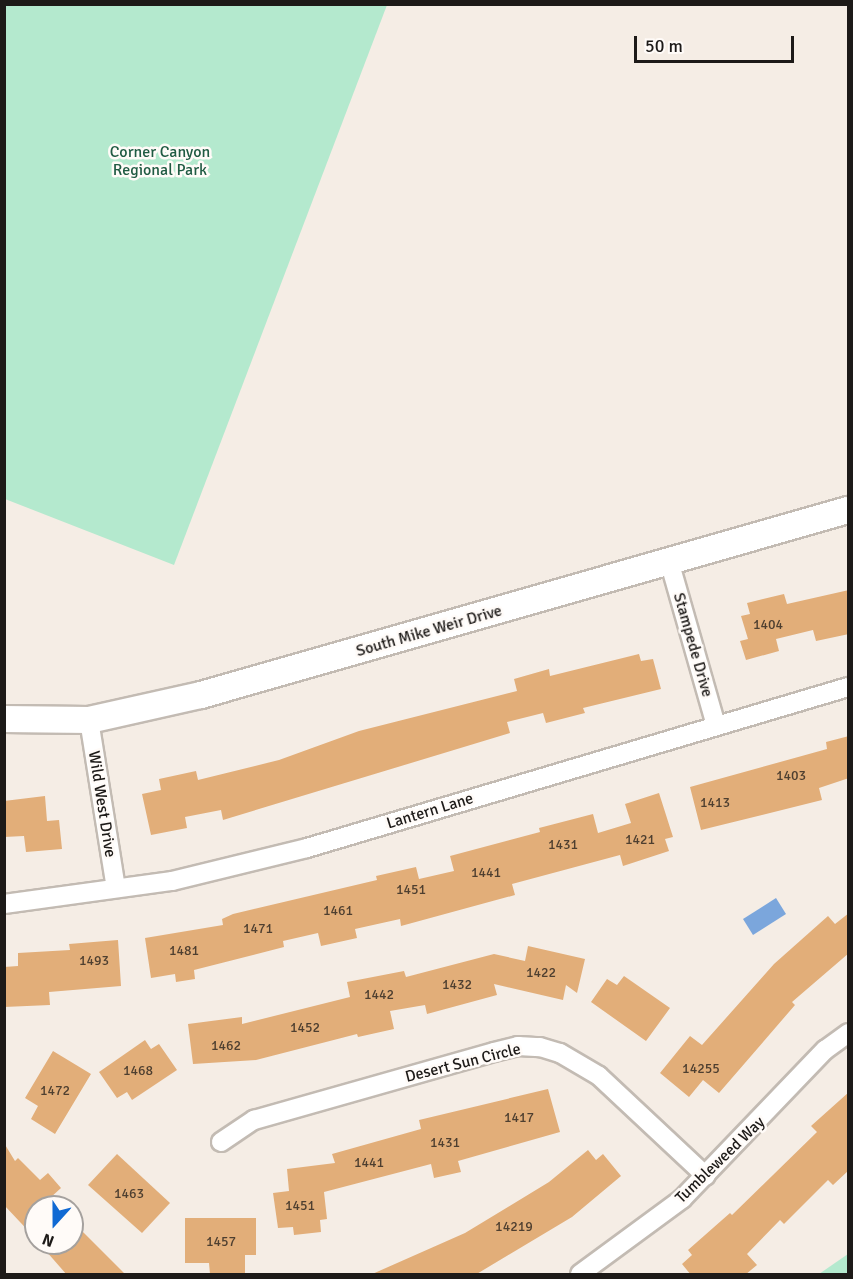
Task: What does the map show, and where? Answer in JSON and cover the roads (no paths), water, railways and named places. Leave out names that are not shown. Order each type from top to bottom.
[{"type":"street","name":"South Mike Weir Drive","points":[[4,718],[89,720],[201,695],[670,564],[849,510]]},
{"type":"street","name":"Stampede Drive","points":[[670,564],[716,725]]},
{"type":"street","name":"Lantern Lane","points":[[4,904],[172,881],[307,848],[849,687]]},
{"type":"street","name":"Wild West Drive","points":[[89,720],[116,888]]},
{"type":"street","name":"Tumbleweed Way","points":[[580,1275],[706,1176],[825,1050],[849,1033]]},
{"type":"street","name":"Desert Sun Circle","points":[[221,1142],[254,1120],[494,1052],[518,1046],[540,1047],[560,1053],[599,1076],[706,1176]]},
{"type":"water","points":[[776,898],[786,914],[753,935],[743,919]]},
{"type":"park label","name":"Corner Canyon Regional Park","points":[[160,161]]}]
